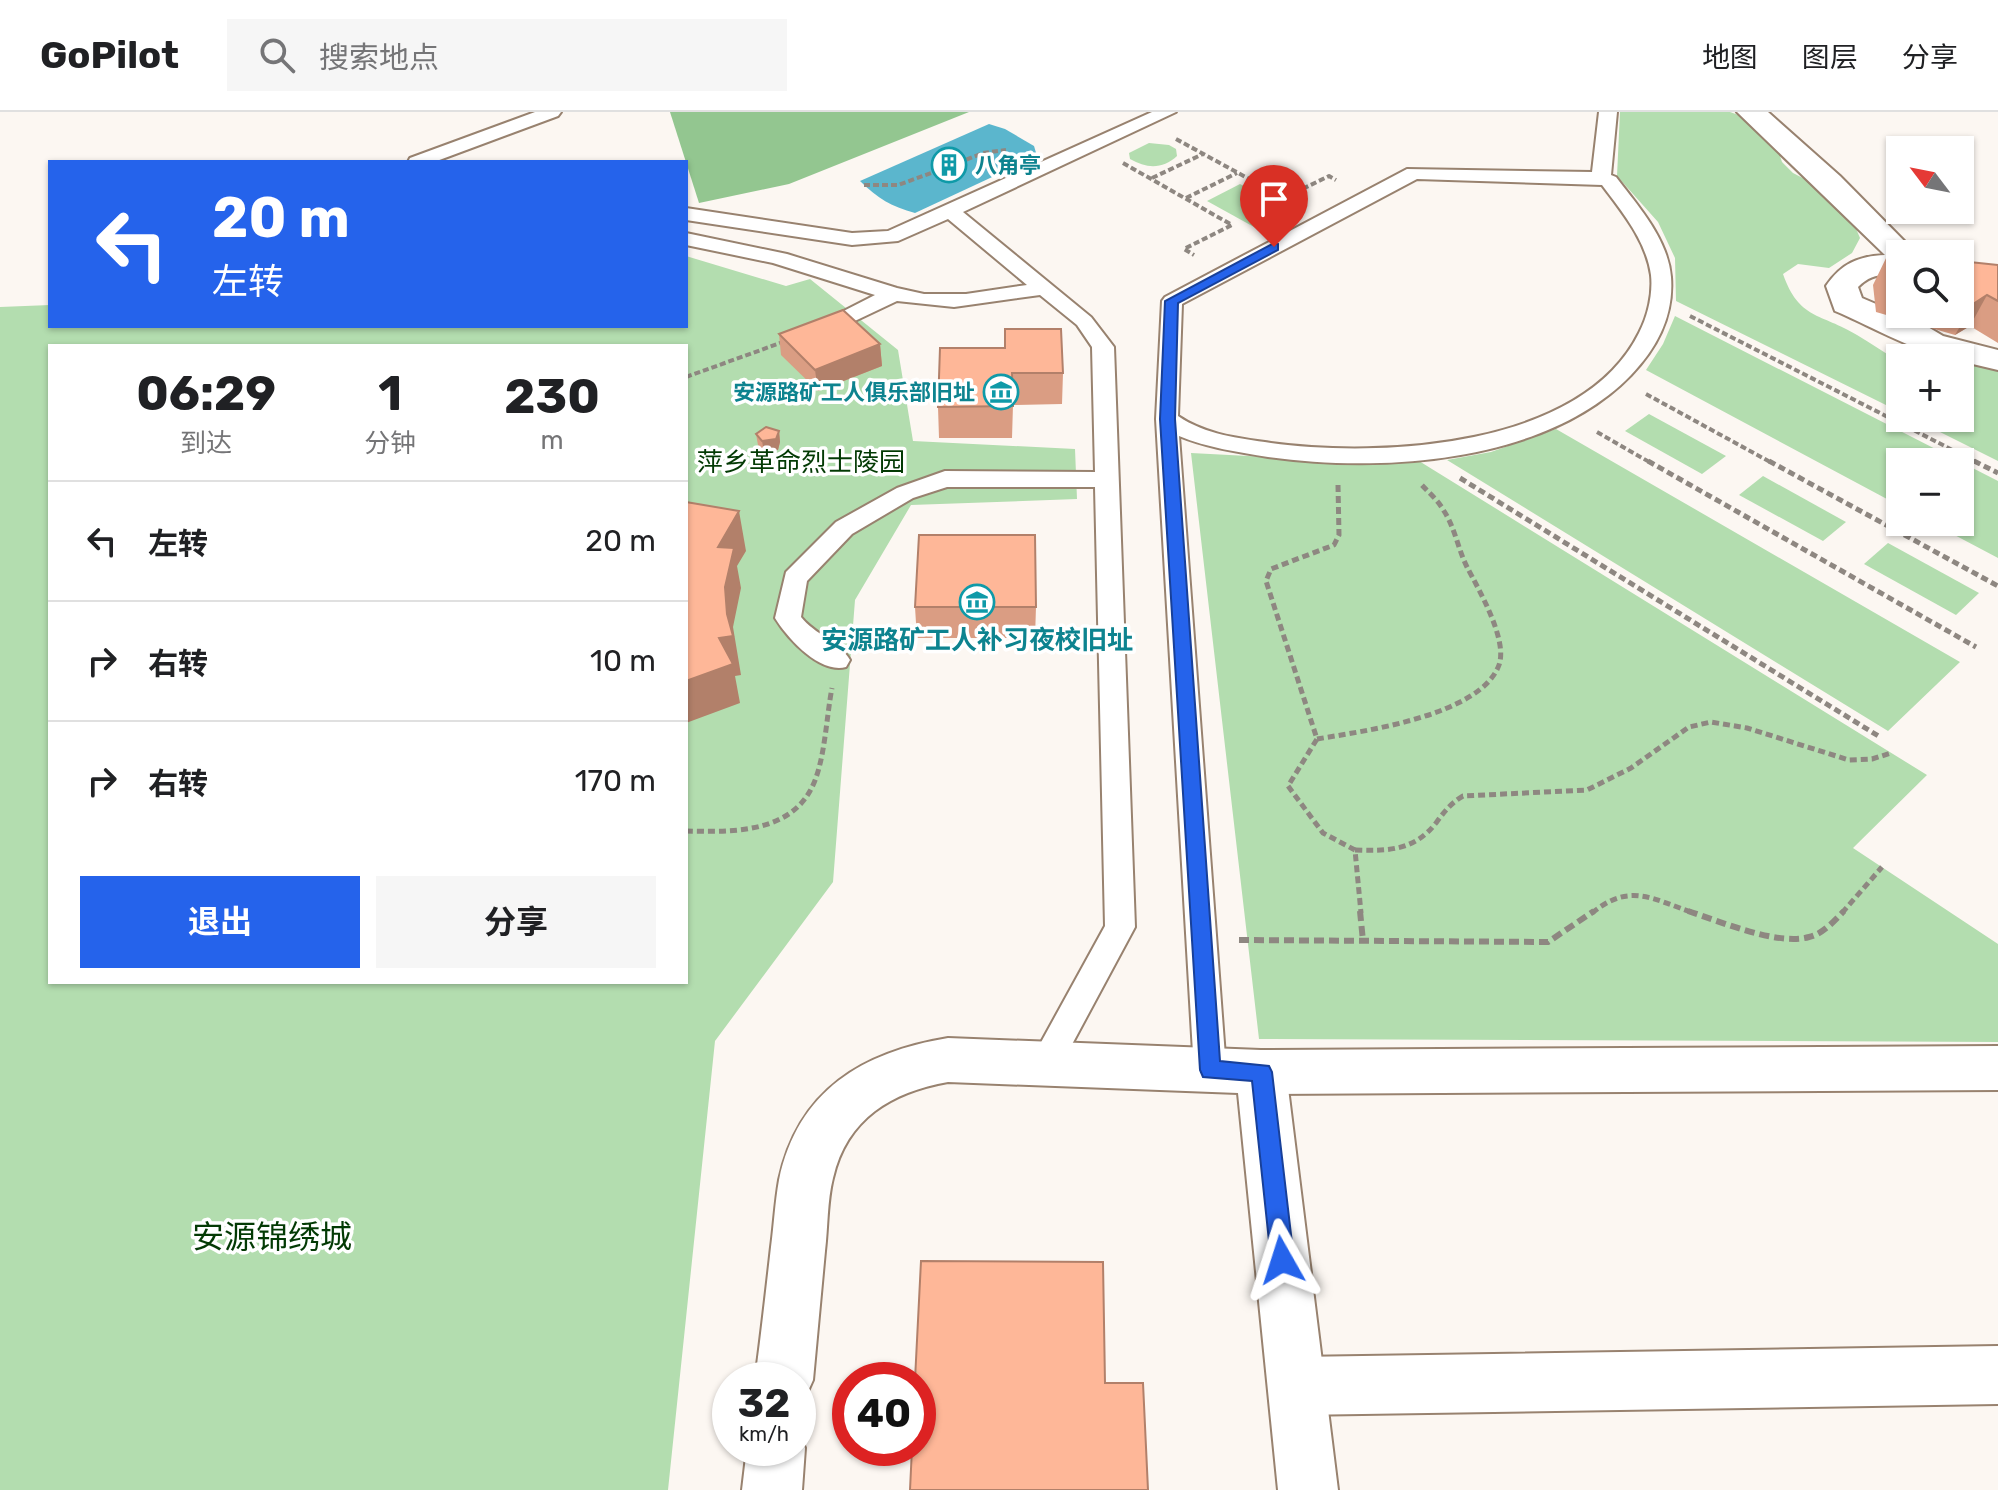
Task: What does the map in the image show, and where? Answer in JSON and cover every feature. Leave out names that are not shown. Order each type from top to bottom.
[{"type":"street","points":[[1751,112],[1829,182],[1887,240]]},
{"type":"street","points":[[1886,264],[1875,263],[1852,271],[1842,286],[1847,304],[1886,321]]},
{"type":"street","points":[[1903,328],[1931,343],[1998,360]]},
{"type":"street","points":[[786,1362],[806,1179],[814,1150],[829,1122],[849,1099],[875,1081],[923,1063],[948,1060],[1261,1072],[1998,1068]]},
{"type":"street","points":[[1261,1072],[1308,1490]]},
{"type":"street","points":[[1297,1386],[1998,1375]]},
{"type":"street","points":[[772,1490],[774,1466]]},
{"type":"lane","points":[[422,160],[552,112]]},
{"type":"lane","points":[[688,214],[852,239],[891,237],[1167,112]]},
{"type":"lane","points":[[1601,178],[1608,112]]},
{"type":"lane","points":[[1167,419],[1184,433],[1232,444],[1338,456],[1419,453],[1472,445],[1513,434],[1564,413],[1617,379],[1633,363],[1649,341],[1662,302],[1662,271],[1656,247],[1630,203],[1609,181],[1601,178],[1414,173],[1172,301],[1167,419],[1210,1070]]},
{"type":"lane","points":[[950,211],[1084,321],[1103,347],[1120,927],[1044,1066]]},
{"type":"lane","points":[[688,239],[737,247],[797,263],[892,295],[939,301],[982,299],[1043,288]]},
{"type":"lane","points":[[833,324],[892,295]]},
{"type":"lane","points":[[837,660],[802,636],[788,618],[795,578],[844,528],[905,493],[945,479],[1107,480]]},
{"type":"path","points":[[1175,139],[1284,198],[1322,179]]},
{"type":"path","points":[[1151,179],[1203,154]]},
{"type":"path","points":[[1119,161],[1232,225],[1191,246]]},
{"type":"path","points":[[1185,199],[1237,173]]},
{"type":"path","points":[[1662,302],[1998,473]]},
{"type":"path","points":[[688,376],[833,324]]},
{"type":"path","points":[[1617,379],[1998,586]]},
{"type":"path","points":[[1564,413],[1976,647]]},
{"type":"path","points":[[1419,453],[1880,737]]},
{"type":"path","points":[[1390,455],[1408,469],[1444,510],[1456,547],[1479,587],[1488,611],[1500,663],[1489,682],[1469,699],[1381,727],[1317,739],[1288,786],[1322,835],[1334,845],[1355,850],[1406,850],[1433,827],[1451,802],[1463,796],[1587,790],[1631,768],[1689,727],[1711,722],[1747,728],[1849,760],[1872,759],[1891,753]]},
{"type":"path","points":[[1317,739],[1266,581],[1271,569],[1334,545],[1339,535],[1338,456]]},
{"type":"path","points":[[688,831],[749,828],[787,818],[811,791],[837,660]]},
{"type":"path","points":[[1355,850],[1363,941]]},
{"type":"path","points":[[1202,940],[1548,942],[1564,936],[1613,899],[1626,893],[1645,896],[1779,939],[1802,940],[1821,932],[1882,867]]},
{"type":"green space","points":[[670,112],[969,112],[789,184],[699,203],[688,160],[685,160]]},
{"type":"green space","points":[[1620,112],[1730,112],[1744,117],[1775,141],[1782,162],[1793,173],[1826,190],[1852,219],[1860,238],[1852,253],[1829,268],[1798,264],[1783,274],[1789,289],[1812,314],[1844,328],[1886,353],[1886,405],[1676,301],[1675,258],[1658,222],[1617,176]]},
{"type":"green space","points":[[1149,143],[1169,145],[1176,149],[1177,156],[1155,166],[1130,159],[1129,153]]},
{"type":"green space","points":[[1240,184],[1296,214],[1263,232],[1207,201]]},
{"type":"green space","name":"安源锦绣城","points":[[688,257],[786,286],[810,279],[898,350],[913,441],[1075,449],[1077,499],[911,505],[855,600],[833,882],[715,1041],[668,1490],[0,1490],[0,307],[48,305],[48,328],[688,328]]},
{"type":"green space","points":[[1675,316],[1886,424],[1886,432],[1902,432],[1933,448],[1886,448],[1886,499],[1646,370],[1663,344]]},
{"type":"green space","points":[[1974,362],[1998,370],[1998,461],[1940,432],[1974,432]]},
{"type":"green space","points":[[1649,414],[1726,456],[1702,474],[1625,431]]},
{"type":"green space","points":[[1556,429],[1960,662],[1888,731],[1447,460],[1491,452]]},
{"type":"green space","points":[[1191,453],[1367,462],[1419,461],[1927,775],[1853,848],[1998,944],[1998,1042],[1259,1039]]},
{"type":"green space","points":[[1974,469],[1998,481],[1998,558],[1956,536],[1974,536]]},
{"type":"green space","points":[[1763,476],[1846,522],[1823,541],[1739,495]]},
{"type":"green space","points":[[1888,543],[1979,593],[1956,615],[1864,564]]},
{"type":"water","points":[[989,124],[1005,129],[1034,146],[1037,156],[915,213],[885,201],[860,181]]},
{"type":"building","points":[[949,149],[959,152],[961,157],[954,162],[943,162],[936,157],[939,152]]},
{"type":"building","points":[[1974,262],[1998,265],[1998,301],[1987,295],[1974,303]]},
{"type":"building","points":[[843,310],[880,344],[815,370],[779,334]]},
{"type":"building","points":[[1005,329],[1061,329],[1063,373],[1012,373],[1013,406],[938,407],[940,348],[1005,348]]},
{"type":"building","points":[[766,427],[779,431],[776,439],[762,441],[756,434]]},
{"type":"building","points":[[688,502],[739,511],[718,547],[734,548],[725,587],[733,636],[719,638],[733,664],[688,680]]},
{"type":"building","points":[[919,535],[1035,535],[1036,607],[915,607]]},
{"type":"building","points":[[921,1261],[1103,1262],[1105,1383],[1143,1383],[1148,1490],[910,1490],[911,1466],[936,1466],[936,1362],[916,1362]]},
{"type":"place","name":"八角亭","points":[[949,165]]},
{"type":"place","name":"安源路矿工人俱乐部旧址","points":[[1001,392]]},
{"type":"place","name":"安源路矿工人补习夜校旧址","points":[[977,602]]},
{"type":"route","points":[[1274,247],[1172,301],[1167,419],[1210,1070],[1261,1072],[1282,1260]]},
{"type":"park label","name":"萍乡革命烈士陵园","points":[[801,462]]}]
